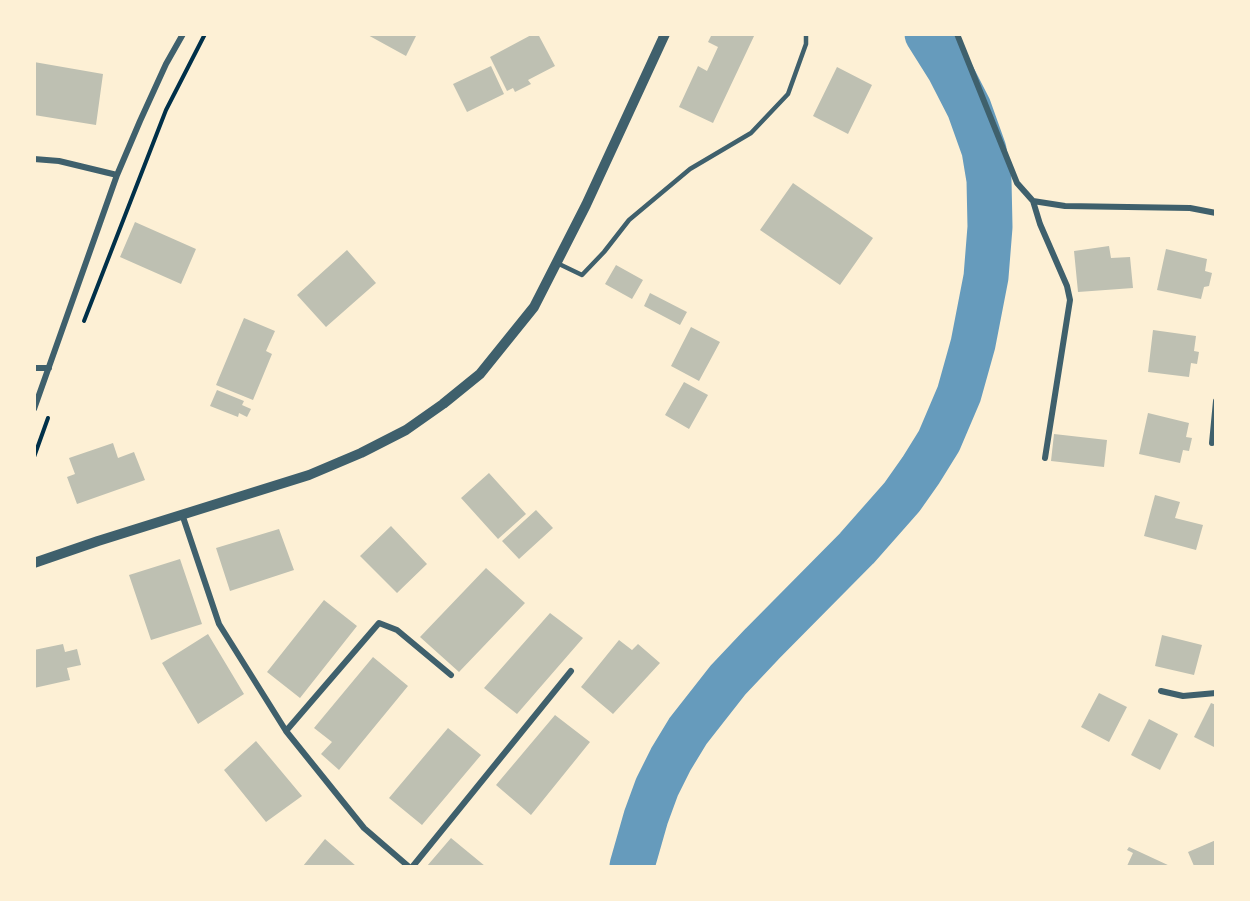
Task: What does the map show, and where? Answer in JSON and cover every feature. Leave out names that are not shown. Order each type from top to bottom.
[{"type":"street","points":[[34,409],[117,175],[162,73],[183,34]]},
{"type":"street","points":[[34,562],[309,475],[361,453],[406,430],[480,374],[534,307],[586,205],[666,34]]},
{"type":"street","points":[[957,34],[1017,183],[1033,201],[1040,224],[1067,286],[1070,300],[1045,458]]},
{"type":"street","points":[[34,159],[59,161],[117,175]]},
{"type":"street","points":[[1033,201],[1065,206],[1190,208],[1215,213]]},
{"type":"street","points":[[34,368],[49,368]]},
{"type":"street","points":[[1212,443],[1215,401]]},
{"type":"street","points":[[182,514],[219,624],[286,731],[364,828],[408,867]]},
{"type":"street","points":[[286,731],[379,623],[397,630],[451,675]]},
{"type":"street","points":[[413,867],[571,671]]},
{"type":"street","points":[[1161,691],[1184,696],[1215,693]]},
{"type":"lane","points":[[557,263],[582,275],[629,220],[646,205],[690,169],[751,133],[788,94],[806,44],[806,34]]},
{"type":"path","points":[[83,324],[166,110],[205,34]]},
{"type":"path","points":[[34,457],[50,413]]},
{"type":"building","points":[[366,34],[417,34],[406,56]]},
{"type":"building","points":[[533,34],[538,34],[555,66],[528,80],[531,84],[515,92],[513,88],[507,91],[490,57]]},
{"type":"building","points":[[712,34],[755,34],[713,123],[679,107],[698,66],[707,71],[718,47],[708,42]]},
{"type":"building","points":[[34,62],[103,74],[96,125],[34,115]]},
{"type":"building","points":[[491,66],[504,94],[467,112],[453,84]]},
{"type":"building","points":[[837,67],[872,85],[848,134],[813,116]]},
{"type":"building","points":[[793,183],[873,238],[840,285],[760,230]]},
{"type":"building","points":[[135,222],[196,249],[181,284],[120,257]]},
{"type":"building","points":[[1109,246],[1111,258],[1130,257],[1133,288],[1078,292],[1074,251]]},
{"type":"building","points":[[1166,249],[1207,259],[1205,271],[1212,273],[1209,286],[1204,287],[1201,299],[1157,290]]},
{"type":"building","points":[[347,250],[376,283],[326,327],[297,295]]},
{"type":"building","points":[[616,265],[643,280],[632,299],[605,284]]},
{"type":"building","points":[[650,293],[687,312],[680,325],[644,306]]},
{"type":"building","points":[[244,318],[275,331],[266,351],[272,354],[253,400],[216,385]]},
{"type":"building","points":[[691,327],[720,342],[699,381],[671,366]]},
{"type":"building","points":[[1153,330],[1196,336],[1194,351],[1199,352],[1197,364],[1191,363],[1189,377],[1148,372]]},
{"type":"building","points":[[684,382],[708,395],[689,429],[665,415]]},
{"type":"building","points":[[217,390],[244,401],[242,405],[251,409],[247,417],[239,413],[238,417],[210,406]]},
{"type":"building","points":[[1148,413],[1189,423],[1186,437],[1192,438],[1189,451],[1183,450],[1180,463],[1139,454]]},
{"type":"building","points":[[1054,434],[1107,440],[1104,467],[1051,461]]},
{"type":"building","points":[[113,443],[118,458],[134,452],[145,480],[77,504],[67,477],[75,474],[69,458]]},
{"type":"building","points":[[489,473],[526,514],[498,539],[461,498]]},
{"type":"building","points":[[1155,495],[1180,502],[1175,518],[1203,525],[1196,550],[1144,536]]},
{"type":"building","points":[[536,510],[553,528],[519,559],[502,541]]},
{"type":"building","points":[[391,526],[427,564],[397,593],[360,556]]},
{"type":"building","points":[[279,529],[294,570],[230,591],[216,548]]},
{"type":"building","points":[[180,559],[202,624],[151,640],[129,575]]},
{"type":"building","points":[[486,568],[525,603],[459,672],[420,637]]},
{"type":"building","points":[[324,600],[357,626],[300,698],[267,672]]},
{"type":"building","points":[[550,613],[583,638],[517,714],[484,688]]},
{"type":"building","points":[[208,634],[244,694],[198,724],[162,663]]},
{"type":"building","points":[[1162,635],[1202,645],[1194,675],[1155,666]]},
{"type":"building","points":[[619,640],[632,650],[638,644],[660,663],[613,714],[581,687]]},
{"type":"building","points":[[63,644],[65,652],[77,649],[81,665],[67,668],[70,680],[34,688],[34,650]]},
{"type":"building","points":[[373,657],[408,686],[339,770],[321,754],[332,742],[314,728]]},
{"type":"building","points":[[1099,693],[1127,707],[1109,742],[1081,727]]},
{"type":"building","points":[[1211,703],[1216,705],[1216,748],[1194,737]]},
{"type":"building","points":[[555,715],[590,742],[531,815],[496,785]]},
{"type":"building","points":[[1149,719],[1178,734],[1160,770],[1131,755]]},
{"type":"building","points":[[448,728],[481,755],[422,825],[389,798]]},
{"type":"building","points":[[256,741],[302,796],[266,822],[224,770]]},
{"type":"building","points":[[451,838],[485,866],[427,866]]},
{"type":"building","points":[[325,839],[356,866],[303,866]]},
{"type":"building","points":[[1216,840],[1216,866],[1194,866],[1188,852]]},
{"type":"building","points":[[1129,847],[1170,866],[1127,866],[1133,853],[1127,850]]},
{"type":"waterway","points":[[632,866],[657,787],[688,731],[728,680],[857,548],[902,497],[939,441],[959,394],[973,344],[986,277],[990,227],[989,180],[984,150],[969,108],[949,69],[927,34]]}]
